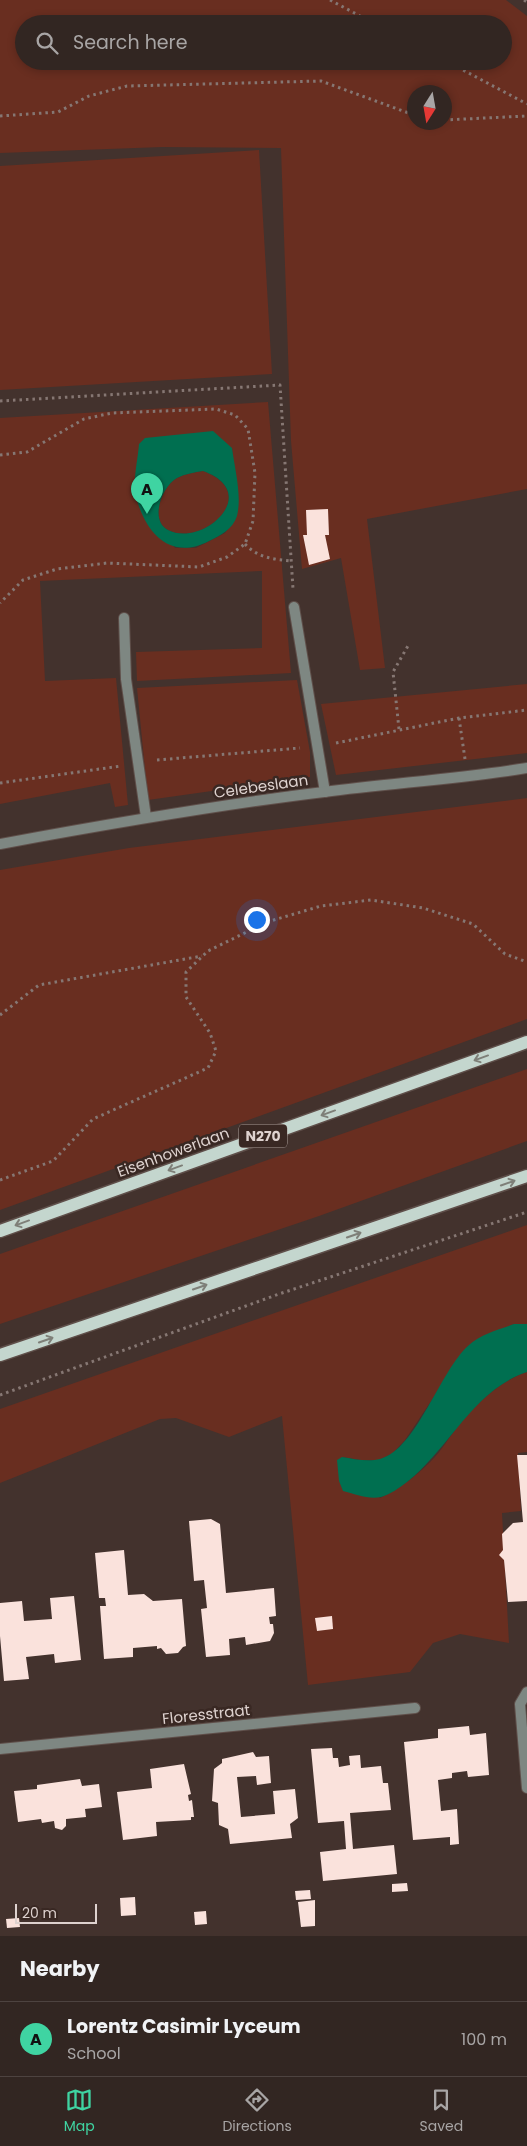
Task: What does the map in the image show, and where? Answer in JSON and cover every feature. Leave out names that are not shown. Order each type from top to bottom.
[{"type":"main road","name":"Eisenhowerlaan","points":[[0,1231],[527,1042]]},
{"type":"main road","points":[[0,1355],[527,1176]]},
{"type":"street","points":[[294,607],[325,792]]},
{"type":"street","points":[[124,618],[126,679],[146,817]]},
{"type":"street","name":"Celebeslaan","points":[[0,844],[146,817],[325,792],[467,777],[527,768]]},
{"type":"street","points":[[527,1692],[520,1704],[527,1788]]},
{"type":"street","name":"Floresstraat","points":[[0,1749],[415,1708]]},
{"type":"path","points":[[330,0],[358,15]]},
{"type":"path","points":[[463,70],[527,104]]},
{"type":"path","points":[[0,116],[58,112],[89,96],[127,86],[320,80],[407,112]]},
{"type":"path","points":[[452,120],[527,116]]},
{"type":"path","points":[[0,401],[280,384],[294,607]]},
{"type":"path","points":[[0,455],[27,452],[84,419],[112,413],[216,409],[235,415],[248,429],[255,473],[253,521],[245,544],[227,557],[199,567],[107,563],[57,570],[23,580],[0,603]]},
{"type":"path","points":[[245,544],[253,553],[270,559],[292,561]]},
{"type":"path","points":[[399,729],[394,672],[409,644]]},
{"type":"path","points":[[0,783],[138,763],[316,747],[459,718],[527,710]]},
{"type":"path","points":[[459,718],[467,777]]},
{"type":"path","points":[[0,1180],[53,1161],[93,1119],[208,1068],[216,1051],[210,1034],[186,997],[186,972],[208,951],[267,922],[321,906],[371,900],[423,908],[473,924],[504,954],[527,962]]},
{"type":"path","points":[[0,1015],[39,985],[203,956]]},
{"type":"path","points":[[0,1395],[279,1294],[527,1212]]},
{"type":"shaded area","points":[[0,0],[506,0],[527,16],[527,489],[367,519],[385,668],[360,670],[341,558],[302,569],[291,441],[281,148],[162,147],[0,153]]},
{"type":"shaded area","points":[[259,150],[272,374],[0,390],[0,166]]},
{"type":"shaded area","points":[[268,402],[291,673],[137,681],[136,652],[262,648],[262,571],[40,581],[45,681],[116,678],[128,805],[115,807],[110,783],[0,804],[0,418]],"holes":[[[232,448],[236,518],[225,533],[196,548],[175,548],[135,496]]]},
{"type":"shaded area","points":[[213,431],[232,448],[239,500],[237,516],[229,528],[209,541],[183,548],[172,546],[153,532],[140,510],[135,492],[139,444],[145,438]],"holes":[[[203,471],[220,481],[228,492],[228,504],[221,516],[210,525],[182,534],[168,530],[162,525],[159,519],[160,503],[167,488],[177,478]]]},
{"type":"shaded area","points":[[203,471],[220,481],[228,492],[228,505],[221,516],[210,525],[196,532],[182,534],[168,530],[159,519],[160,503],[167,488],[177,478]]},
{"type":"shaded area","points":[[297,680],[310,752],[310,777],[148,800],[137,688]]},
{"type":"shaded area","points":[[527,684],[527,753],[336,775],[321,704]]},
{"type":"shaded area","points":[[527,798],[527,1019],[0,1210],[0,870],[129,848]]},
{"type":"shaded area","points":[[527,1069],[527,1141],[319,1216],[0,1324],[0,1254]]},
{"type":"shaded area","points":[[527,1225],[527,1324],[514,1324],[468,1346],[405,1440],[392,1454],[379,1460],[360,1460],[342,1457],[380,1498],[416,1475],[429,1463],[465,1418],[489,1394],[507,1381],[527,1372],[527,1452],[518,1453],[521,1511],[502,1513],[509,1643],[460,1634],[433,1643],[410,1672],[308,1685],[282,1416],[229,1437],[176,1418],[160,1419],[0,1483],[0,1409]]},
{"type":"shaded area","points":[[514,1324],[527,1324],[527,1372],[508,1380],[492,1392],[463,1421],[422,1468],[392,1493],[372,1498],[343,1491],[339,1481],[337,1460],[342,1457],[375,1460],[393,1452],[417,1425],[448,1372],[469,1345],[484,1335]]},
{"type":"building","points":[[328,509],[329,535],[325,535],[330,559],[309,565],[303,535],[307,535],[306,510]]},
{"type":"building","points":[[517,1455],[527,1455],[527,1601],[508,1602],[504,1560],[499,1555],[503,1550],[502,1534],[513,1523],[523,1522]]},
{"type":"building","points":[[211,1519],[220,1524],[226,1593],[274,1588],[276,1616],[269,1617],[270,1624],[273,1624],[274,1633],[270,1641],[246,1645],[245,1637],[229,1639],[230,1655],[206,1657],[201,1609],[207,1608],[204,1580],[194,1581],[189,1521]]},
{"type":"building","points":[[124,1550],[128,1595],[144,1594],[153,1601],[182,1599],[186,1646],[178,1653],[166,1654],[161,1648],[157,1649],[157,1646],[133,1648],[133,1657],[104,1659],[100,1606],[106,1606],[105,1598],[99,1598],[95,1553]]},
{"type":"building","points":[[74,1596],[81,1660],[55,1663],[54,1654],[26,1657],[29,1679],[4,1681],[0,1636],[0,1603],[22,1601],[24,1621],[52,1619],[50,1598]]},
{"type":"building","points":[[332,1616],[333,1629],[317,1631],[315,1618]]},
{"type":"building","points":[[469,1726],[470,1735],[486,1733],[489,1775],[468,1777],[467,1771],[452,1773],[452,1778],[438,1780],[441,1811],[457,1809],[459,1844],[450,1845],[450,1837],[413,1840],[404,1742],[438,1738],[438,1729]]},
{"type":"building","points":[[332,1748],[333,1758],[338,1758],[339,1767],[350,1765],[349,1756],[360,1755],[361,1768],[381,1766],[383,1783],[388,1783],[391,1810],[350,1813],[353,1849],[394,1845],[397,1874],[323,1881],[320,1852],[346,1849],[344,1821],[318,1823],[311,1749]]},
{"type":"building","points":[[253,1752],[256,1757],[269,1756],[271,1783],[257,1785],[256,1776],[237,1777],[241,1817],[275,1814],[273,1791],[295,1789],[298,1818],[290,1824],[292,1838],[230,1844],[228,1829],[219,1825],[218,1803],[212,1801],[214,1769],[222,1763],[222,1759]]},
{"type":"building","points":[[184,1764],[191,1794],[188,1795],[189,1801],[192,1800],[194,1817],[191,1817],[191,1820],[156,1822],[157,1836],[123,1840],[117,1792],[152,1788],[150,1769]]},
{"type":"building","points":[[80,1779],[82,1786],[99,1784],[102,1807],[85,1809],[86,1817],[66,1819],[66,1826],[62,1830],[55,1828],[54,1821],[42,1823],[41,1819],[18,1822],[14,1791],[37,1789],[37,1785]]},
{"type":"building","points":[[407,1883],[408,1891],[392,1892],[392,1884]]},
{"type":"building","points":[[310,1890],[311,1899],[296,1900],[295,1891]]},
{"type":"building","points":[[135,1897],[136,1915],[121,1916],[120,1898]]},
{"type":"building","points":[[315,1900],[315,1926],[301,1927],[298,1902]]},
{"type":"building","points":[[206,1911],[207,1924],[195,1925],[194,1912]]},
{"type":"building","points":[[19,1918],[20,1927],[7,1928],[6,1919]]},
{"type":"place","name":"Lorentz Casimir Lyceum","points":[[147,514]]}]
